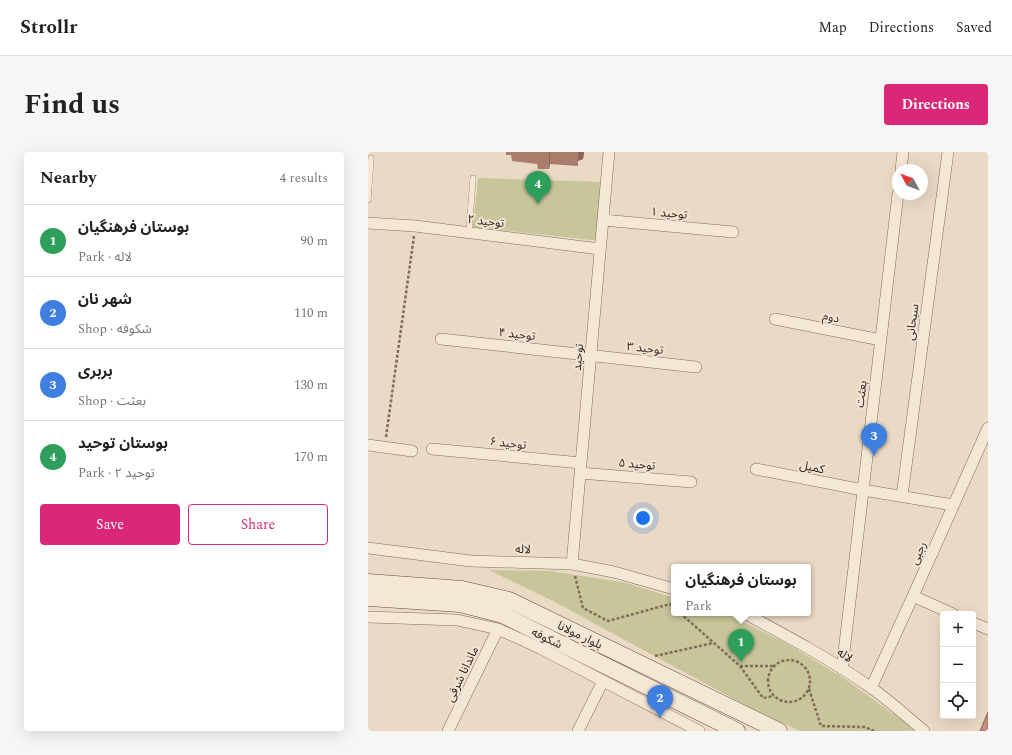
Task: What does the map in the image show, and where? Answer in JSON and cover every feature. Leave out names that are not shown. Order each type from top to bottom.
[{"type":"main road","name":"بلوار مولانا","points":[[368,582],[462,589],[508,600],[780,731]]},
{"type":"main road","name":"بلوار مولانا","points":[[368,598],[460,604],[503,615],[737,731]]},
{"type":"street","name":"توحید","points":[[572,564],[609,152]]},
{"type":"street","points":[[902,164],[903,152]]},
{"type":"street","name":"سبحانی","points":[[902,496],[948,152]]},
{"type":"street","name":"بعثت","points":[[842,669],[897,200]]},
{"type":"street","name":"توحید ۱","points":[[603,220],[733,232]]},
{"type":"street","name":"توحید ۲","points":[[368,223],[469,232],[600,249]]},
{"type":"street","name":"دوم","points":[[775,319],[881,340]]},
{"type":"street","name":"توحید ۴","points":[[441,339],[591,356]]},
{"type":"street","name":"توحید ۳","points":[[591,356],[696,367]]},
{"type":"street","name":"رجبی","points":[[871,688],[988,428]]},
{"type":"street","points":[[368,445],[412,451]]},
{"type":"street","name":"توحید ۶","points":[[432,449],[581,468]]},
{"type":"street","name":"توحید ۵","points":[[581,468],[691,482]]},
{"type":"street","name":"کمیل","points":[[756,469],[863,490],[953,505]]},
{"type":"street","name":"لاله","points":[[368,548],[471,560],[572,564],[614,572],[671,588]]},
{"type":"street","points":[[913,596],[946,611]]},
{"type":"street","name":"لاله","points":[[750,616],[799,642],[871,688],[924,731]]},
{"type":"street","name":"شکوفه","points":[[368,617],[457,620],[498,629],[540,648],[699,731]]},
{"type":"street","points":[[976,624],[988,629]]},
{"type":"street","name":"ماندانا شرقی","points":[[448,731],[498,629]]},
{"type":"street","points":[[578,731],[603,681]]},
{"type":"lane","points":[[368,200],[371,158]]},
{"type":"lane","points":[[469,232],[473,178]]},
{"type":"path","points":[[385,447],[415,226]]},
{"type":"path","points":[[572,564],[582,608],[608,621],[670,604],[671,605]]},
{"type":"path","points":[[683,616],[740,666],[763,698],[774,696]]},
{"type":"path","points":[[634,660],[713,642]]},
{"type":"path","points":[[740,666],[774,666],[789,660],[797,662],[804,666],[810,681],[804,696],[789,702],[781,701],[774,696],[768,681],[774,666]]},
{"type":"path","points":[[808,689],[821,726],[865,727],[874,731]]},
{"type":"shaded area","points":[[478,178],[602,182],[600,241],[473,227]]},
{"type":"shaded area","points":[[489,570],[550,571],[627,583],[671,597],[671,616],[731,616],[784,642],[842,677],[917,731],[800,731],[747,706],[551,600]]},
{"type":"building","points":[[988,712],[988,731],[980,731]]},
{"type":"place","name":"بوستان توحید","points":[[538,204]]},
{"type":"place","name":"بربری","points":[[874,456]]},
{"type":"place","name":"بوستان فرهنگیان","points":[[741,662]]},
{"type":"place","name":"شهر نان","points":[[660,718]]}]
